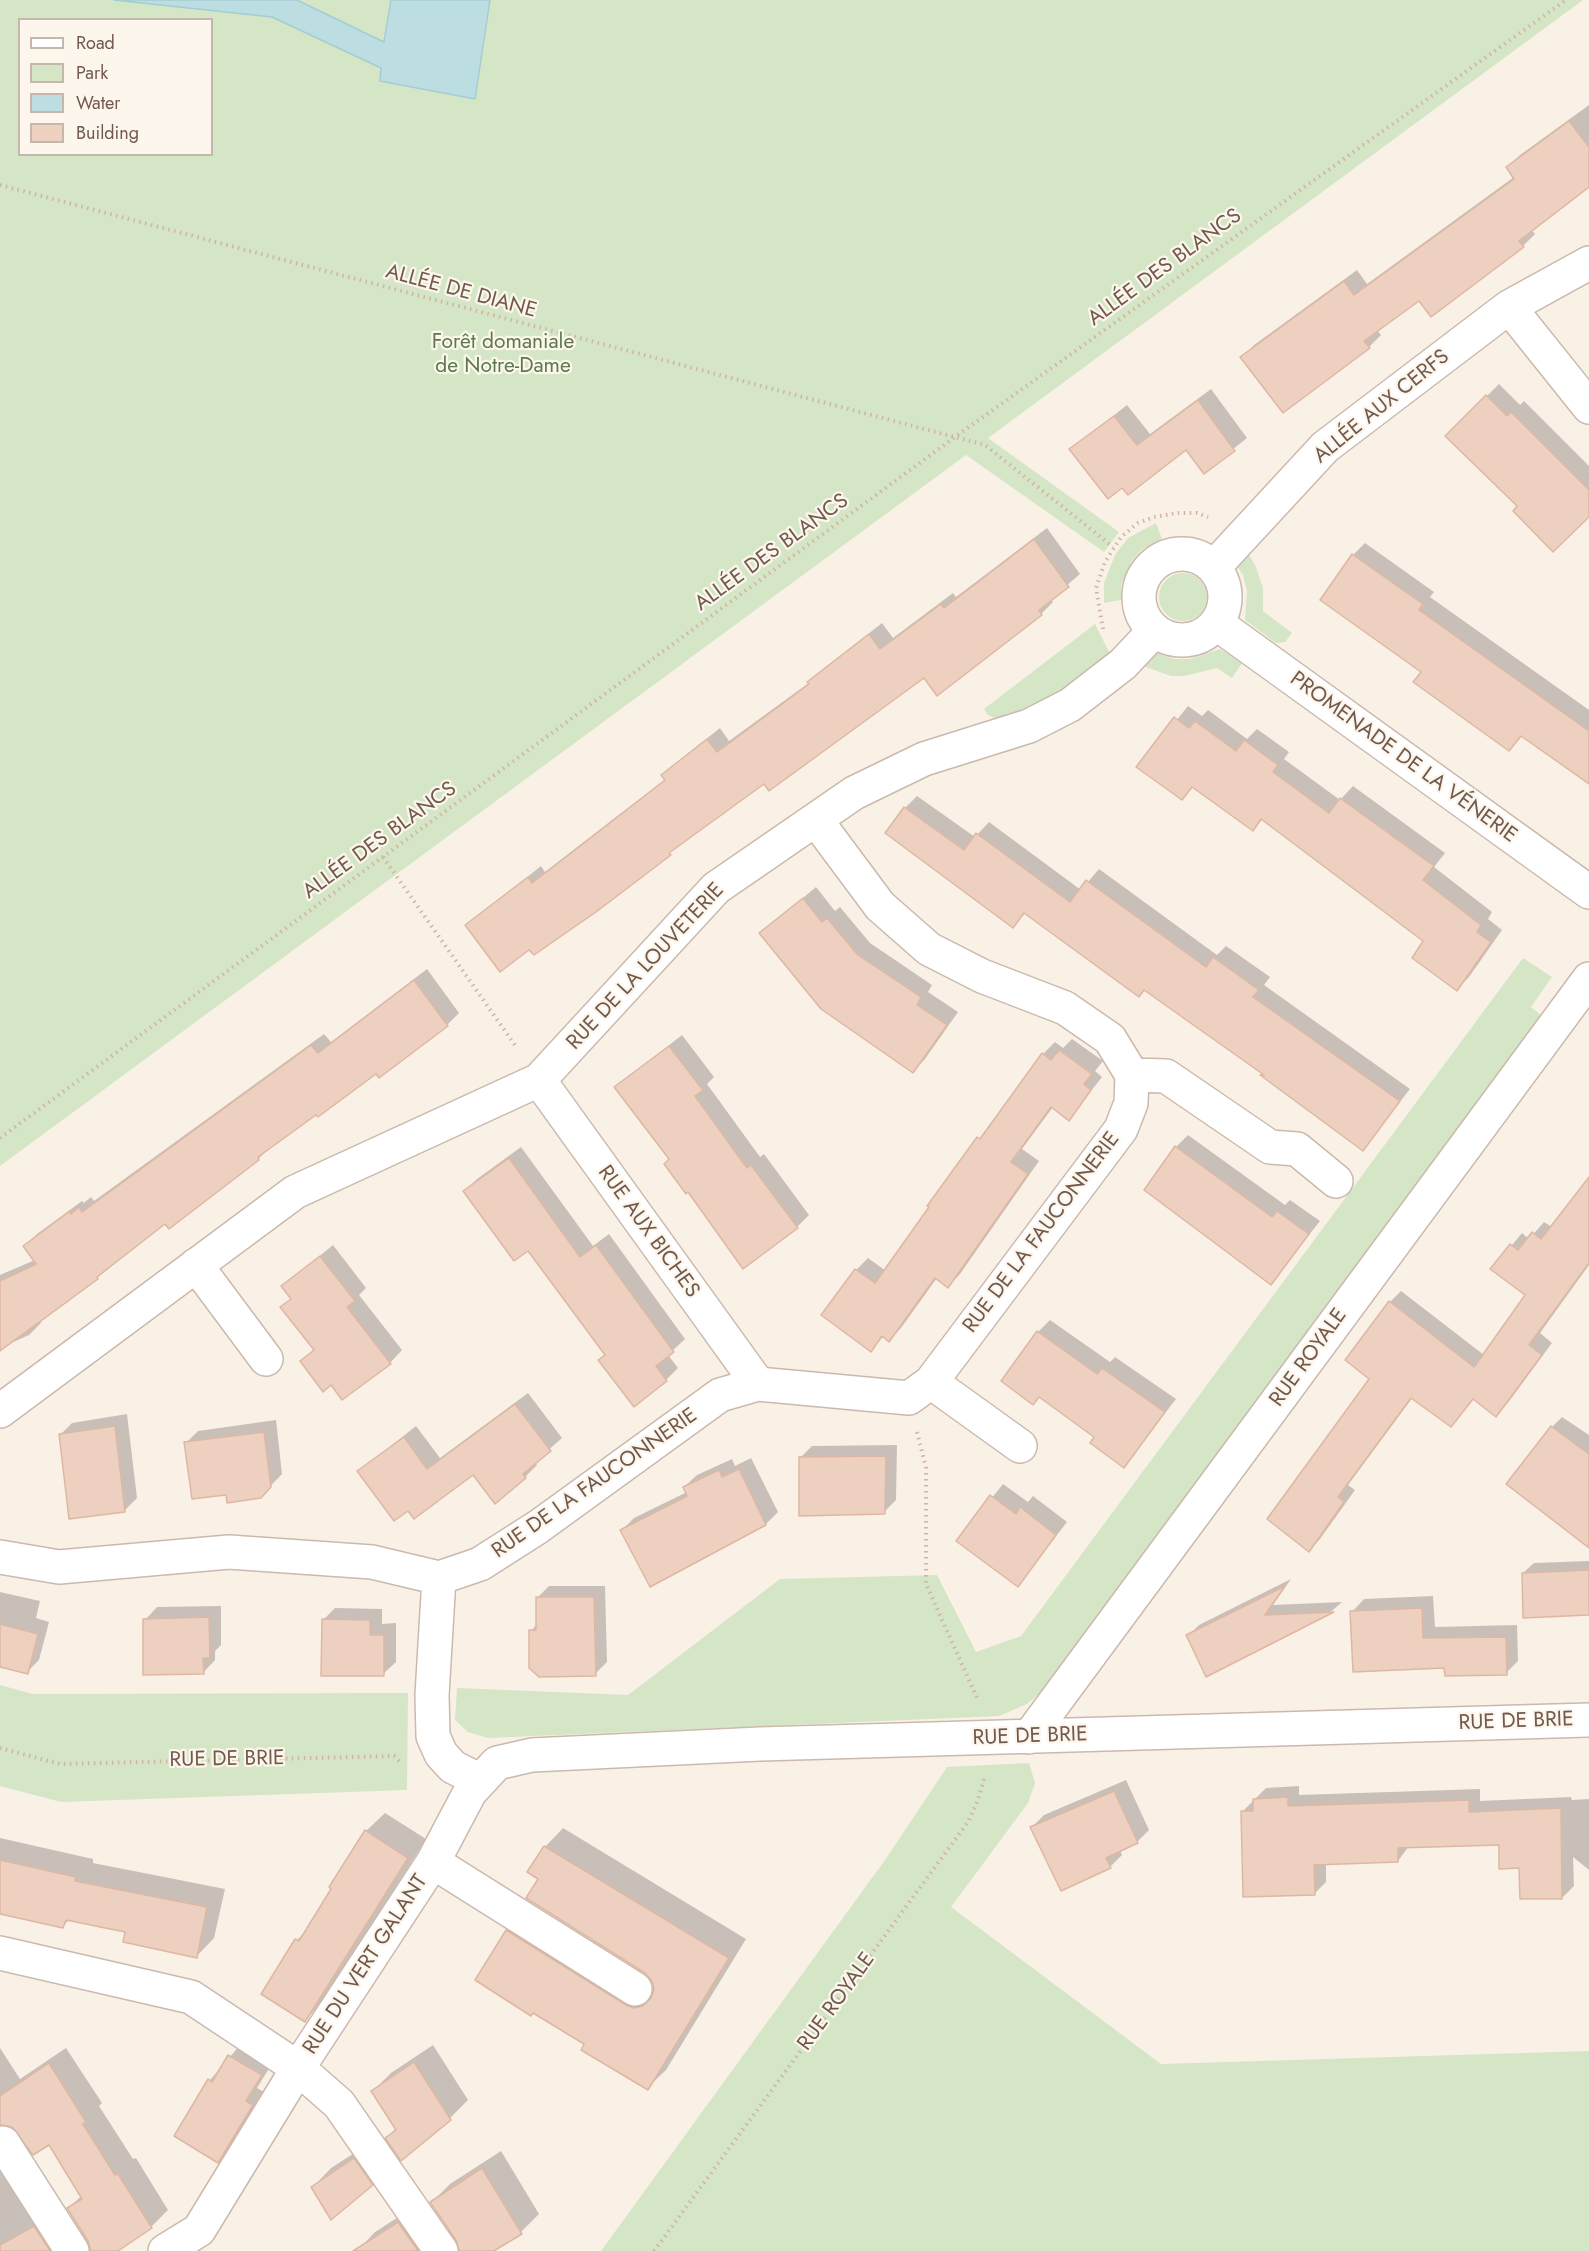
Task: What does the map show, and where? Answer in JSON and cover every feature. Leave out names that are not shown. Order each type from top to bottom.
[{"type":"street","name":"ALLÉE AUX CERFS","points":[[1214,567],[1326,447],[1509,307],[1589,263]]},
{"type":"street","points":[[1509,307],[1589,407]]},
{"type":"street","points":[[1179,553],[1203,559],[1214,567],[1224,584],[1224,605],[1216,623],[1194,639],[1166,638],[1154,631],[1139,610],[1140,584],[1145,572],[1166,556],[1179,553]]},
{"type":"street","name":"PROMENADE DE LA VÉNERIE","points":[[1216,623],[1589,892]]},
{"type":"street","name":"RUE DE LA LOUVETERIE","points":[[0,1411],[295,1192],[539,1080],[716,888],[854,793],[924,759],[1029,726],[1070,705],[1125,661],[1154,631]]},
{"type":"street","points":[[816,820],[880,906],[929,949],[982,976],[1065,1008],[1110,1039],[1132,1075],[1166,1076],[1270,1148],[1297,1149],[1336,1180]]},
{"type":"street","name":"RUE ROYALE","points":[[1029,1737],[1589,979]]},
{"type":"street","name":"RUE DE LA FAUCONNERIE","points":[[439,1578],[480,1564],[538,1527],[720,1395],[758,1384],[920,1390],[1121,1129],[1131,1102],[1132,1075]]},
{"type":"street","name":"RUE AUX BICHES","points":[[539,1080],[758,1384]]},
{"type":"street","points":[[196,1265],[266,1359]]},
{"type":"street","points":[[920,1390],[1020,1446]]},
{"type":"street","points":[[0,1557],[60,1567],[229,1552],[372,1562],[439,1578],[432,1695],[433,1736],[441,1754],[453,1767],[479,1780]]},
{"type":"street","name":"RUE DE BRIE","points":[[479,1780],[497,1763],[532,1755],[760,1744],[1589,1720]]},
{"type":"street","name":"RUE DU VERT GALANT","points":[[165,2251],[199,2230],[298,2068],[433,1862],[470,1792],[479,1780]]},
{"type":"street","name":"RUE DU VERT GALANT","points":[[433,1862],[635,1989]]},
{"type":"street","points":[[0,1953],[191,1997],[298,2068]]},
{"type":"street","name":"RUE DU VERT GALANT","points":[[298,2068],[339,2104],[441,2251]]},
{"type":"street","points":[[3,2143],[72,2251]]},
{"type":"path","name":"ALLÉE DES BLANCS","points":[[0,1138],[955,437],[1566,0]]},
{"type":"path","name":"ALLÉE DE DIANE","points":[[0,185],[985,445],[1113,547]]},
{"type":"path","points":[[1125,661],[1105,633],[1096,597],[1096,588],[1113,547],[1138,523],[1177,513],[1197,513],[1223,521],[1243,535]]},
{"type":"path","points":[[383,857],[539,1080]]},
{"type":"path","name":"RUE ROYALE","points":[[654,2251],[968,1822],[984,1781],[986,1739],[982,1711],[926,1584],[926,1468],[920,1390]]},
{"type":"path","name":"RUE DE BRIE","points":[[0,1748],[60,1764],[394,1756],[412,1773],[425,1773],[441,1754]]},
{"type":"green space","name":"Forêt domaniale de Notre-Dame","points":[[0,0],[1583,0],[988,438],[1119,532],[1104,552],[966,455],[0,1166]]},
{"type":"green space","points":[[1156,523],[1162,539],[1141,550],[1131,562],[1121,585],[1121,600],[1104,603],[1104,583],[1115,555],[1128,538]]},
{"type":"green space","points":[[1248,553],[1256,567],[1263,588],[1263,611],[1292,633],[1285,642],[1276,643],[1245,620],[1247,591],[1243,575],[1236,565]]},
{"type":"green space","points":[[1178,573],[1188,573],[1200,580],[1207,592],[1207,602],[1200,614],[1188,621],[1178,621],[1163,610],[1159,602],[1159,592],[1170,577]]},
{"type":"green space","points":[[1095,624],[1110,654],[1067,688],[999,720],[988,715],[984,709]]},
{"type":"green space","points":[[1220,649],[1242,663],[1232,678],[1217,668],[1184,676],[1171,676],[1143,666],[1155,653],[1174,659],[1190,659]]},
{"type":"green space","points":[[1523,958],[1552,977],[1531,1007],[1542,1016],[1051,1684],[1027,1704],[999,1716],[488,1738],[468,1732],[455,1720],[457,1688],[628,1695],[780,1579],[937,1575],[976,1652],[1021,1636]]},
{"type":"green space","points":[[0,1685],[33,1694],[408,1693],[407,1790],[61,1802],[0,1786]]},
{"type":"green space","points":[[1029,1763],[1035,1783],[1028,1803],[951,1907],[1161,2064],[1589,2051],[1589,2251],[601,2251],[885,1860],[947,1767]]},
{"type":"water","points":[[114,0],[297,0],[384,42],[391,0],[490,0],[475,99],[380,81],[381,68],[272,17]]},
{"type":"building","points":[[1569,121],[1589,147],[1589,187],[1519,241],[1524,247],[1431,317],[1419,301],[1364,341],[1370,348],[1283,413],[1240,357],[1344,281],[1354,295],[1514,179],[1506,167]]},
{"type":"building","points":[[1486,395],[1507,416],[1511,412],[1589,490],[1589,517],[1553,552],[1513,511],[1517,506],[1445,436]]},
{"type":"building","points":[[1198,400],[1235,451],[1204,474],[1186,450],[1128,495],[1122,488],[1108,499],[1069,449],[1114,416],[1137,445]]},
{"type":"building","points":[[1034,539],[1069,587],[1039,610],[1042,615],[937,696],[924,678],[769,791],[764,784],[669,853],[671,855],[596,912],[534,955],[529,950],[500,972],[465,925],[528,877],[532,883],[665,780],[661,775],[707,739],[717,752],[809,684],[807,682],[869,634],[880,649],[941,604],[944,608]]},
{"type":"building","points":[[1352,554],[1423,604],[1419,610],[1589,731],[1589,784],[1521,736],[1509,751],[1413,682],[1421,672],[1320,600]]},
{"type":"building","points":[[1174,717],[1189,728],[1195,721],[1236,751],[1244,740],[1278,765],[1273,772],[1329,813],[1340,798],[1434,866],[1423,880],[1481,925],[1477,932],[1491,942],[1457,991],[1412,958],[1423,941],[1261,819],[1253,831],[1192,787],[1182,800],[1136,767]]},
{"type":"building","points":[[904,807],[964,850],[976,833],[1070,902],[1086,880],[1206,967],[1213,957],[1259,990],[1253,997],[1400,1101],[1363,1151],[1260,1075],[1264,1075],[1144,990],[1139,997],[1024,913],[1013,928],[885,833]]},
{"type":"building","points":[[803,898],[822,922],[827,918],[858,955],[921,997],[917,1005],[947,1025],[913,1073],[821,1009],[759,933]]},
{"type":"building","points":[[414,980],[448,1026],[379,1078],[376,1074],[318,1117],[316,1115],[258,1157],[259,1160],[169,1229],[165,1224],[97,1277],[98,1279],[0,1351],[0,1281],[36,1264],[23,1246],[70,1211],[71,1214],[79,1207],[82,1212],[311,1045],[318,1053]]},
{"type":"building","points":[[669,1046],[703,1090],[695,1096],[747,1168],[751,1165],[798,1228],[743,1269],[688,1192],[686,1194],[664,1164],[669,1159],[614,1087]]},
{"type":"building","points":[[1059,1050],[1092,1074],[1084,1084],[1091,1090],[1069,1121],[1051,1107],[1011,1162],[1028,1174],[948,1288],[935,1278],[889,1342],[882,1336],[871,1352],[821,1315],[855,1269],[875,1283],[977,1137],[980,1139],[1042,1053],[1051,1060]]},
{"type":"building","points":[[1175,1146],[1272,1217],[1277,1211],[1309,1234],[1271,1285],[1144,1190]]},
{"type":"building","points":[[509,1158],[580,1257],[596,1245],[674,1352],[656,1366],[667,1381],[634,1407],[598,1360],[605,1355],[528,1251],[514,1261],[463,1191]]},
{"type":"building","points":[[1589,1177],[1589,1263],[1529,1345],[1542,1355],[1496,1417],[1473,1399],[1451,1427],[1411,1398],[1338,1497],[1344,1502],[1309,1552],[1267,1519],[1369,1379],[1345,1360],[1389,1301],[1474,1367],[1525,1295],[1490,1269],[1510,1244],[1518,1250],[1532,1232],[1541,1239]]},
{"type":"building","points":[[320,1256],[355,1301],[347,1307],[391,1364],[342,1400],[331,1385],[323,1392],[300,1361],[314,1350],[280,1307],[291,1299],[281,1286]]},
{"type":"building","points":[[1037,1331],[1097,1374],[1102,1368],[1165,1412],[1124,1468],[1090,1443],[1094,1437],[1039,1397],[1033,1405],[1001,1381]]},
{"type":"building","points":[[515,1404],[551,1451],[523,1474],[526,1478],[495,1504],[473,1475],[414,1519],[408,1511],[394,1521],[357,1471],[404,1437],[427,1469]]},
{"type":"building","points":[[115,1426],[125,1512],[69,1519],[59,1434]]},
{"type":"building","points":[[1551,1426],[1589,1454],[1589,1548],[1506,1484]]},
{"type":"building","points":[[264,1432],[271,1487],[261,1498],[227,1503],[226,1495],[192,1499],[184,1442]]},
{"type":"building","points":[[886,1456],[885,1514],[799,1516],[799,1457]]},
{"type":"building","points":[[739,1469],[766,1525],[650,1587],[620,1530],[687,1496],[683,1487],[719,1470],[722,1477]]},
{"type":"building","points":[[990,1495],[1016,1514],[1020,1507],[1056,1535],[1018,1587],[956,1541]]},
{"type":"building","points":[[1589,1570],[1589,1615],[1523,1618],[1522,1573]]},
{"type":"building","points":[[1285,1586],[1265,1615],[1334,1612],[1206,1677],[1186,1635]]},
{"type":"building","points":[[536,1597],[594,1597],[596,1676],[539,1677],[529,1668],[529,1630],[536,1630]]},
{"type":"building","points":[[1422,1608],[1423,1638],[1506,1637],[1507,1675],[1445,1676],[1444,1668],[1353,1672],[1350,1611]]},
{"type":"building","points":[[209,1617],[210,1658],[203,1658],[204,1674],[143,1675],[143,1619]]},
{"type":"building","points":[[322,1619],[370,1620],[370,1635],[384,1635],[384,1676],[321,1676]]},
{"type":"building","points":[[0,1624],[38,1634],[28,1674],[0,1667]]},
{"type":"building","points":[[1114,1791],[1138,1843],[1106,1858],[1111,1868],[1061,1891],[1030,1827]]},
{"type":"building","points":[[1288,1797],[1288,1806],[1469,1800],[1469,1812],[1561,1808],[1562,1899],[1520,1899],[1519,1868],[1499,1869],[1499,1845],[1398,1848],[1398,1862],[1314,1865],[1315,1895],[1243,1897],[1241,1811],[1253,1811],[1253,1799]]},
{"type":"building","points":[[365,1830],[408,1858],[305,2022],[261,1994],[295,1939],[299,1941],[331,1889],[329,1887]]},
{"type":"building","points":[[544,1846],[729,1958],[648,2090],[581,2050],[584,2044],[533,2013],[531,2016],[475,1980],[506,1930],[626,2005],[634,2008],[643,2006],[651,1998],[654,1989],[652,1981],[645,1973],[526,1898],[538,1879],[527,1872]]},
{"type":"building","points":[[0,1860],[76,1877],[75,1881],[207,1907],[197,1958],[123,1942],[125,1932],[66,1920],[63,1928],[0,1914]]},
{"type":"building","points":[[228,2055],[262,2075],[246,2101],[253,2105],[218,2163],[174,2136],[208,2079],[212,2082]]},
{"type":"building","points":[[414,2062],[451,2120],[401,2161],[385,2138],[396,2130],[371,2091]]},
{"type":"building","points":[[49,2063],[86,2122],[83,2124],[152,2228],[118,2251],[91,2251],[88,2241],[67,2208],[82,2199],[49,2145],[33,2155],[12,2127],[0,2125],[0,2096]]},
{"type":"building","points":[[354,2158],[373,2185],[331,2220],[311,2187]]},
{"type":"building","points":[[482,2168],[522,2234],[494,2251],[459,2251],[456,2240],[430,2202]]},
{"type":"building","points":[[398,2222],[418,2251],[353,2251]]},
{"type":"building","points":[[34,2226],[50,2251],[0,2251],[0,2245]]}]
